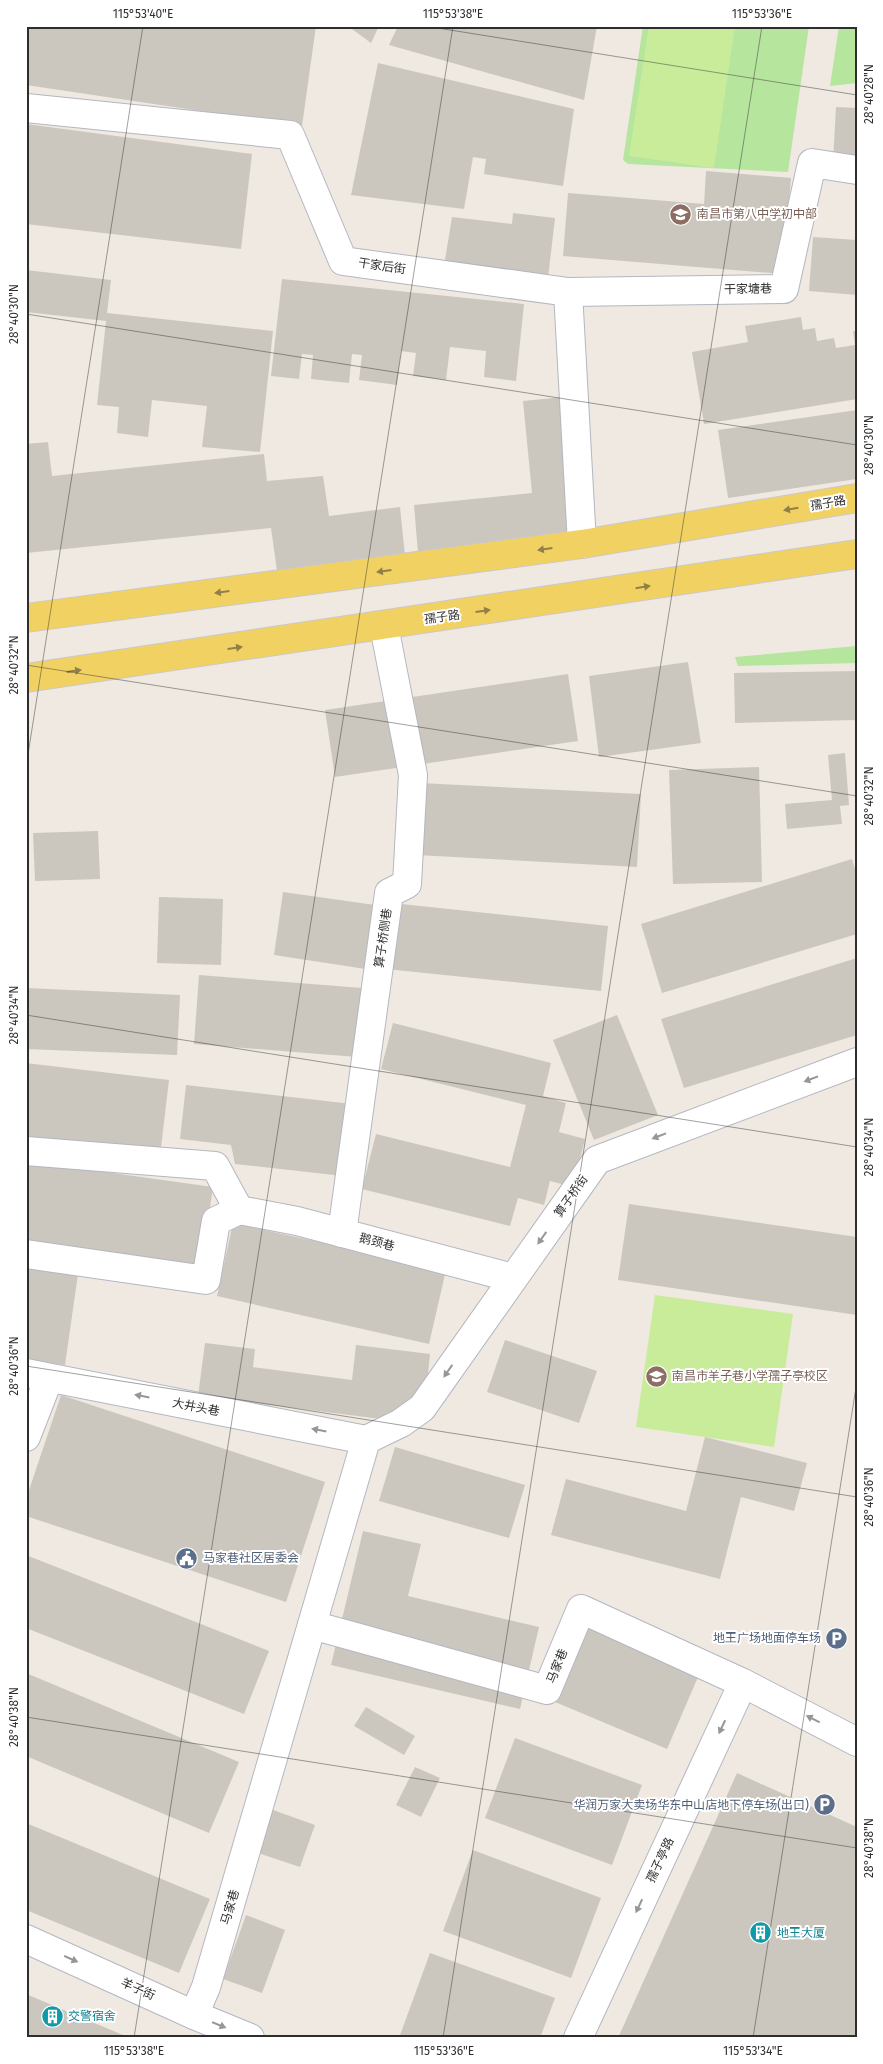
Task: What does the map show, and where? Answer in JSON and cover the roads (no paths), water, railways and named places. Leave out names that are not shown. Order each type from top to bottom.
[{"type":"main road","name":"孺子路","points":[[26,618],[582,544],[857,498]]},
{"type":"main road","name":"孺子路","points":[[26,678],[857,554]]},
{"type":"street","name":"干家后街","points":[[26,108],[290,135],[343,260],[568,292]]},
{"type":"street","name":"干家塘巷","points":[[568,292],[784,289],[812,162],[857,170]]},
{"type":"street","points":[[568,292],[582,544]]},
{"type":"street","name":"算子桥侧巷","points":[[342,1233],[389,893],[407,884],[413,775],[384,626]]},
{"type":"street","name":"算子桥街","points":[[366,1440],[401,1423],[422,1408],[597,1160],[857,1062]]},
{"type":"street","points":[[26,1151],[215,1166],[239,1210],[216,1221],[206,1280],[26,1254]]},
{"type":"street","name":"鹅颈巷","points":[[239,1210],[298,1221],[513,1278]]},
{"type":"street","points":[[26,1436],[38,1376]]},
{"type":"street","name":"大井头巷","points":[[38,1376],[366,1440]]},
{"type":"street","name":"马家巷","points":[[194,2015],[206,1987],[366,1440]]},
{"type":"street","name":"马家巷","points":[[312,1625],[547,1690],[580,1609],[743,1683]]},
{"type":"street","points":[[743,1683],[857,1742]]},
{"type":"street","name":"孺子亭路","points":[[578,2038],[743,1683]]},
{"type":"street","name":"羊子街","points":[[26,1939],[194,2015],[250,2038]]},
{"type":"place","name":"南昌市第八中学初中部","points":[[681,214]]},
{"type":"place","name":"南昌市羊子巷小学孺子亭校区","points":[[656,1376]]},
{"type":"place","name":"马家巷社区居委会","points":[[187,1558]]},
{"type":"place","name":"地王广场地面停车场","points":[[837,1638]]},
{"type":"place","name":"华润万家大卖场华东中山店地下停车场(出口)","points":[[825,1805]]},
{"type":"place","name":"地王大厦","points":[[761,1933]]},
{"type":"place","name":"交警宿舍","points":[[52,2016]]}]
